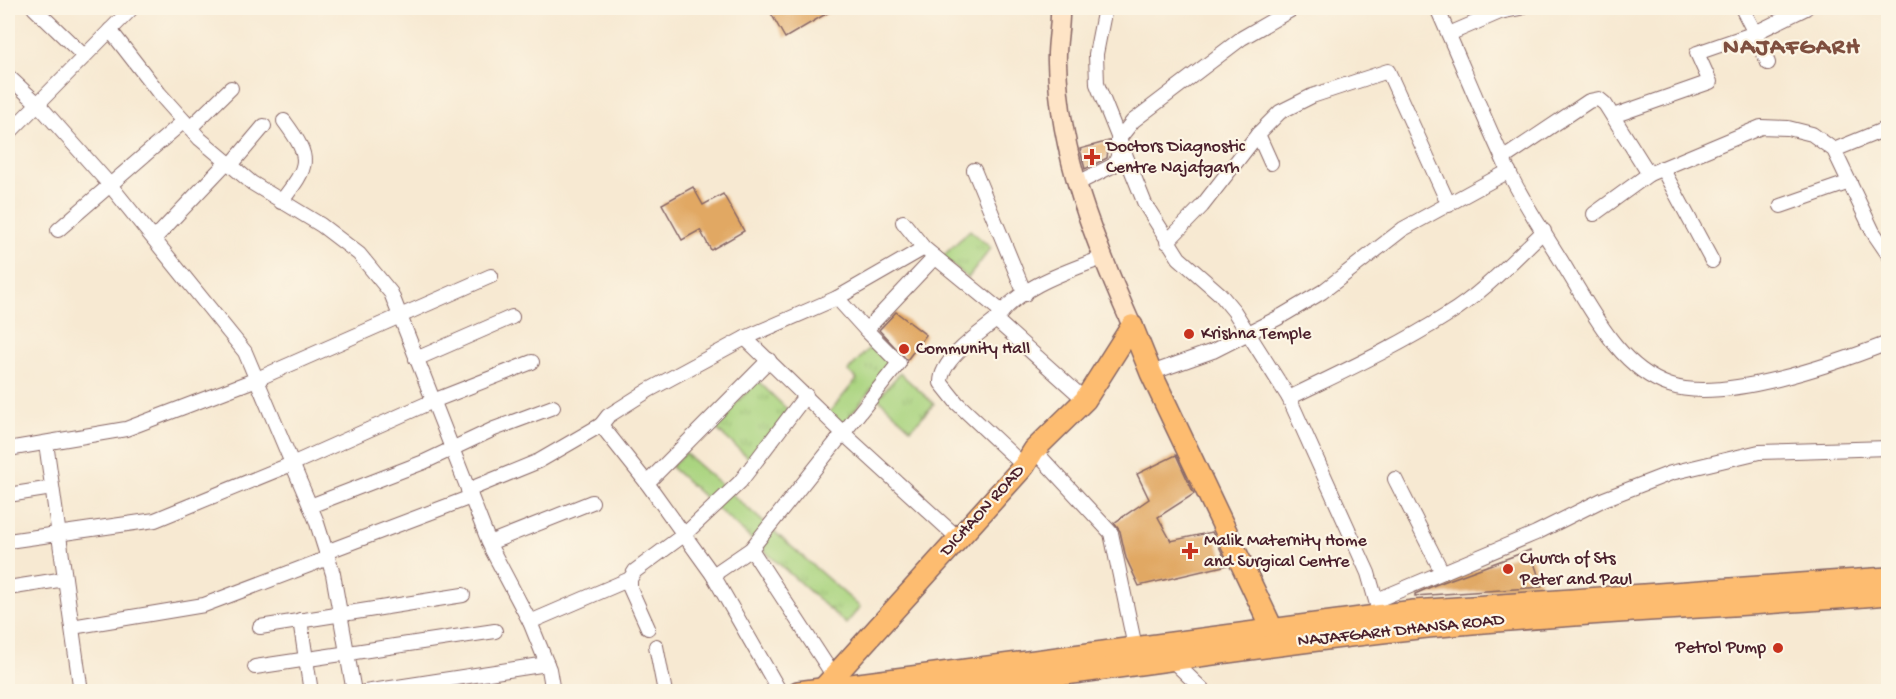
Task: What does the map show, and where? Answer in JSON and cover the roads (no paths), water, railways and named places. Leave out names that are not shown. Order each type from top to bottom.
[{"type":"main road","points":[[1060,8],[1057,61],[1064,130],[1076,184],[1102,258],[1151,373],[1276,636]]},
{"type":"main road","name":"DICHAON ROAD","points":[[825,685],[1084,400],[1132,326]]},
{"type":"main road","points":[[798,692],[825,685],[1136,647],[1276,636],[1378,607],[1502,603],[1888,578]]},
{"type":"main road","name":"NAJAFGARH DHANSA ROAD","points":[[916,692],[1173,662],[1276,636],[1888,594]]},
{"type":"street","points":[[34,8],[84,56]]},
{"type":"street","points":[[8,134],[131,8]]},
{"type":"street","points":[[1105,8],[1094,70],[1118,140],[1144,204],[1179,258],[1220,294],[1250,334],[1289,398],[1349,529],[1378,607],[1442,572],[1536,533],[1604,499],[1671,473],[1759,452],[1888,448]]},
{"type":"street","points":[[1076,184],[1114,165],[1118,157],[1118,140],[1133,120],[1242,38],[1294,8]]},
{"type":"street","points":[[1437,8],[1506,165],[1608,335],[1647,374],[1670,386],[1718,390],[1771,380],[1837,363],[1888,343]]},
{"type":"street","points":[[1449,34],[1500,12],[1520,8]]},
{"type":"street","points":[[1742,8],[1768,63]]},
{"type":"street","points":[[1613,116],[1710,82],[1697,53],[1755,33],[1806,8]]},
{"type":"street","points":[[110,30],[159,93],[187,124],[229,163],[281,202],[321,225],[358,254],[391,293],[489,543],[530,622],[547,664],[553,692]]},
{"type":"street","points":[[1167,242],[1202,206],[1258,134],[1280,112],[1312,96],[1388,71],[1449,205]]},
{"type":"street","points":[[8,76],[38,104],[110,185],[244,352],[294,463],[327,555],[354,692]]},
{"type":"street","points":[[58,230],[231,88]]},
{"type":"street","points":[[1151,373],[1186,362],[1250,334],[1322,292],[1402,229],[1449,205],[1506,165],[1589,101],[1599,99],[1613,116],[1648,174]]},
{"type":"street","points":[[281,202],[300,178],[305,157],[301,144],[284,121]]},
{"type":"street","points":[[154,239],[264,126]]},
{"type":"street","points":[[1594,214],[1648,174],[1761,127],[1788,128],[1812,134],[1834,150],[1873,232],[1888,254]]},
{"type":"street","points":[[1834,150],[1888,128]]},
{"type":"street","points":[[1258,134],[1272,163]]},
{"type":"street","points":[[1662,168],[1712,261]]},
{"type":"street","points":[[975,171],[1025,294]]},
{"type":"street","points":[[1781,206],[1850,182]]},
{"type":"street","points":[[903,222],[930,253],[999,316],[1084,400]]},
{"type":"street","points":[[1289,398],[1392,347],[1448,315],[1487,285],[1544,231]]},
{"type":"street","points":[[72,627],[204,605],[470,493],[539,461],[601,425],[608,416],[649,390],[746,338],[837,298],[930,253]]},
{"type":"street","points":[[866,330],[930,253]]},
{"type":"street","points":[[1102,258],[1036,286],[1025,294],[954,357],[944,370],[942,383],[957,403],[1029,458],[1111,533],[1136,647]]},
{"type":"street","points":[[8,449],[126,429],[257,379],[491,276]]},
{"type":"street","points":[[713,575],[751,549],[899,363],[837,298]]},
{"type":"street","points":[[416,359],[512,317]]},
{"type":"street","points":[[746,338],[843,433],[958,538]]},
{"type":"street","points":[[647,483],[769,360]]},
{"type":"street","points":[[8,541],[155,520],[294,463],[433,401],[532,362]]},
{"type":"street","points":[[648,628],[630,588],[630,579],[635,571],[685,534],[740,482],[806,395]]},
{"type":"street","points":[[310,506],[552,407]]},
{"type":"street","points":[[601,425],[647,483],[713,575],[780,692]]},
{"type":"street","points":[[46,443],[81,692]]},
{"type":"street","points":[[1395,479],[1442,572]]},
{"type":"street","points":[[8,495],[52,488]]},
{"type":"street","points":[[489,543],[592,502]]},
{"type":"street","points":[[751,549],[825,685]]},
{"type":"street","points":[[8,588],[65,579]]},
{"type":"street","points":[[530,622],[630,579]]},
{"type":"street","points":[[260,627],[463,595]]},
{"type":"street","points":[[300,620],[311,692]]},
{"type":"street","points":[[255,667],[495,631]]},
{"type":"street","points":[[656,646],[665,692]]},
{"type":"street","points":[[1173,662],[1206,692]]},
{"type":"street","points":[[365,692],[547,664]]},
{"type":"place","name":"Doctors Diagnostic Centre Najafgarh","points":[[1092,157]]},
{"type":"place","name":"Krishna Temple","points":[[1189,334]]},
{"type":"place","name":"Community Hall","points":[[904,349]]},
{"type":"place","name":"Malik Maternity Home and Surgical Centre","points":[[1190,551]]},
{"type":"place","name":"Church of Sts Peter and Paul","points":[[1508,569]]},
{"type":"place","name":"Petrol Pump","points":[[1778,648]]},
{"type":"district","name":"NAJAFGARH","points":[[1792,48]]}]
